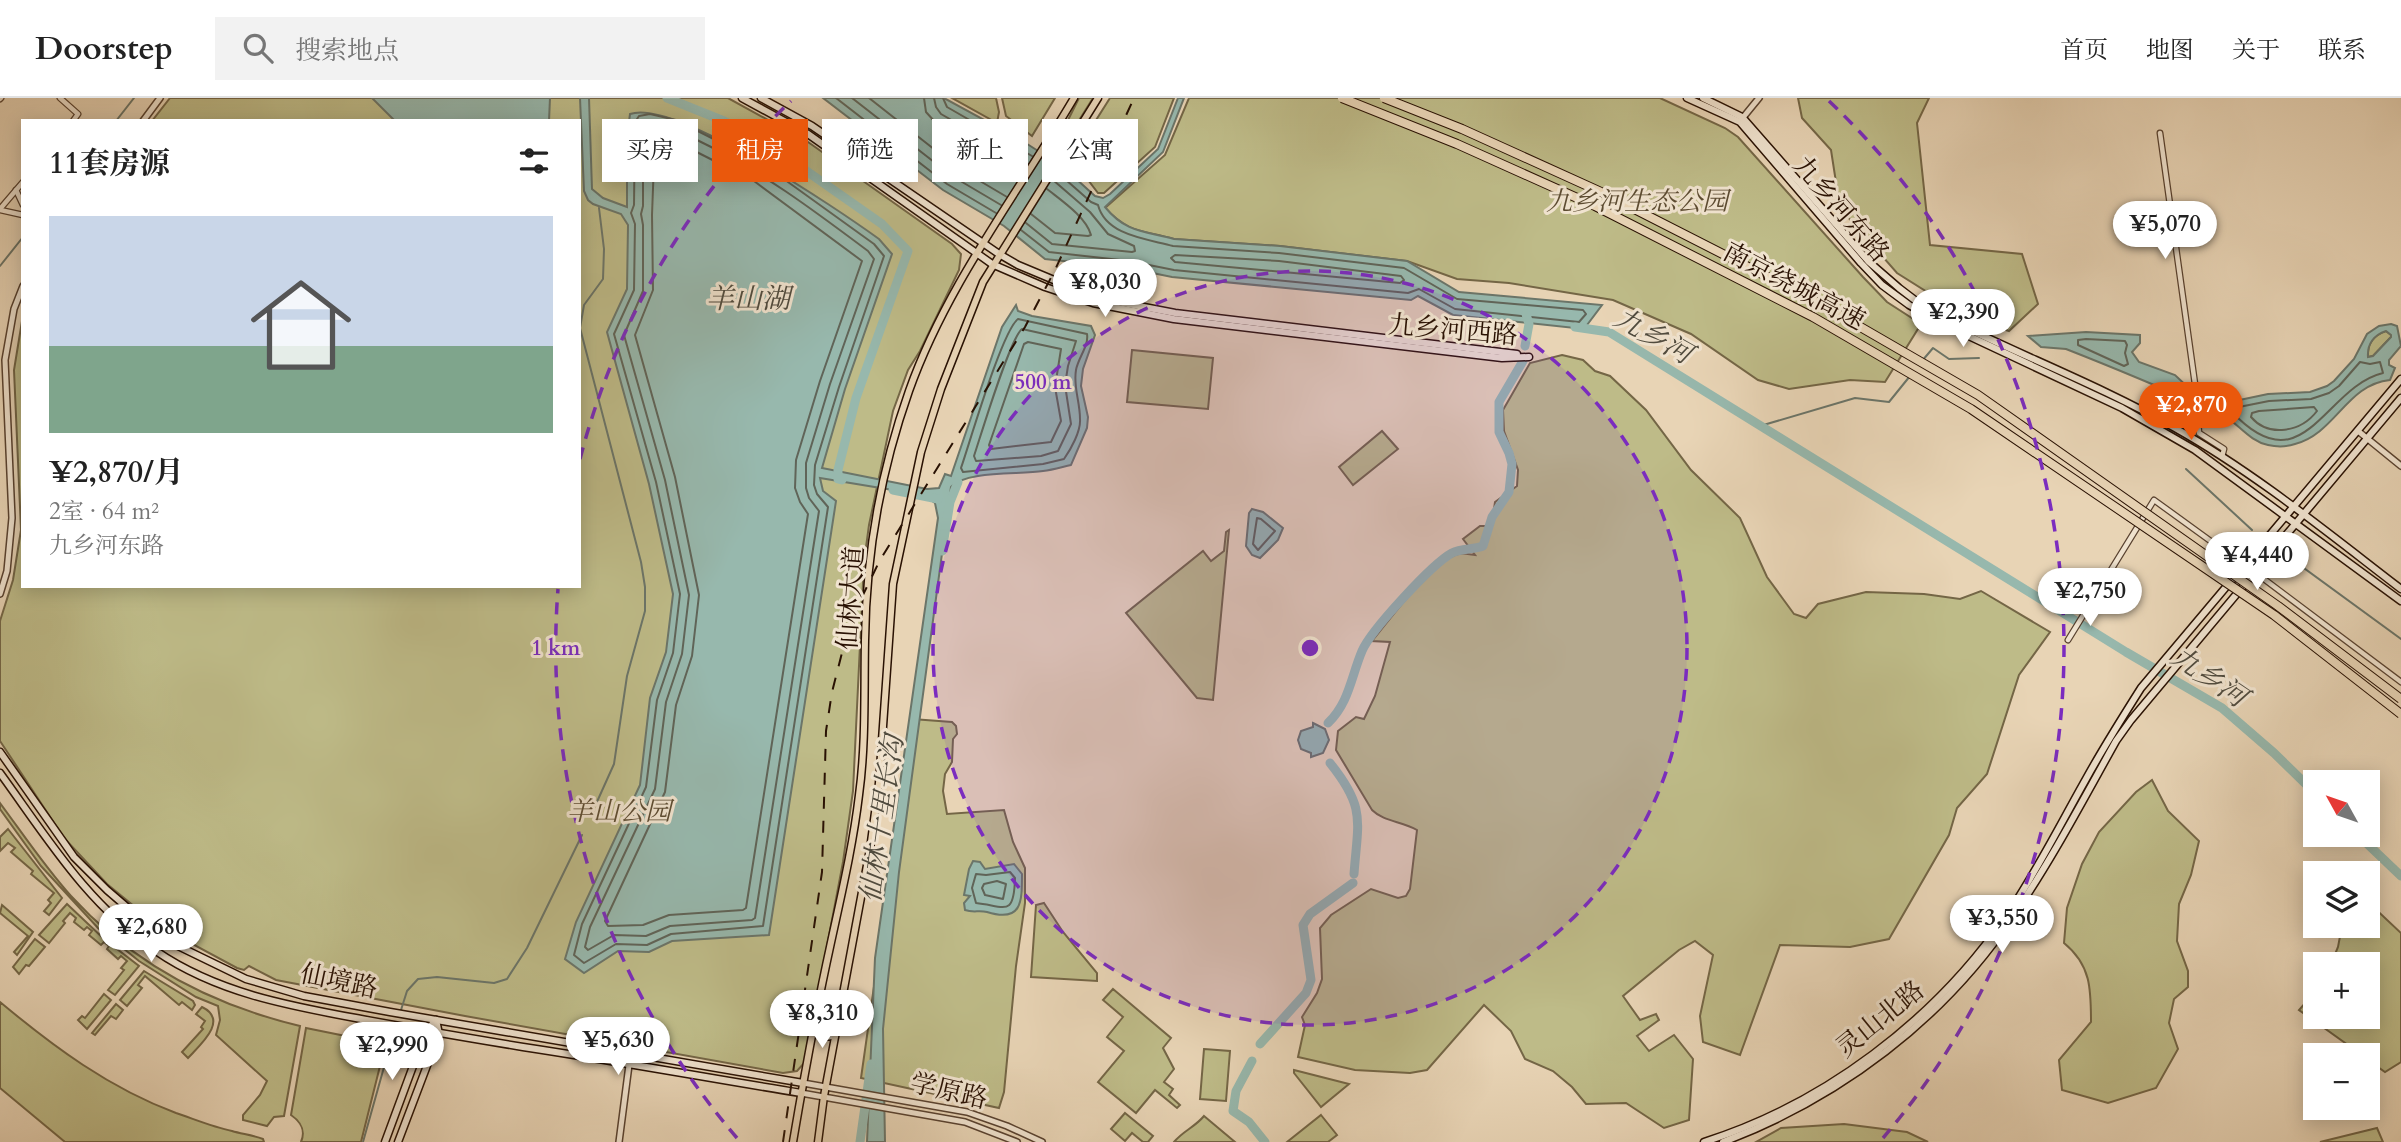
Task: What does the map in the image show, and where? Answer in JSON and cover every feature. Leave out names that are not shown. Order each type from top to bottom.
[{"type":"highway","name":"南京绕城高速","points":[[1342,98],[1457,144],[1595,206],[1813,317],[1948,396],[2126,512],[2274,615],[2401,714]]},
{"type":"highway","name":"南京绕城高速","points":[[1384,98],[1462,129],[1601,192],[1819,303],[1978,395],[2312,630],[2401,699]]},
{"type":"main road","name":"九乡河西路","points":[[742,98],[808,134],[992,264],[1045,287],[1093,303],[1174,319],[1502,358],[1529,357],[1162,311],[1097,298],[1018,265],[999,254],[812,126],[761,98]]},
{"type":"main road","name":"仙林大道","points":[[793,1142],[860,794],[866,683],[865,640],[871,557],[897,430],[909,391],[946,307],[982,243],[1043,152],[1074,98]]},
{"type":"main road","name":"仙林大道","points":[[818,1142],[824,1096],[870,849],[879,783],[893,584],[920,452],[964,327],[992,264],[1098,98]]},
{"type":"main road","name":"九乡河东路","points":[[1687,98],[1741,119],[1861,262],[1882,285],[1909,305],[1939,322],[2122,408],[2195,450],[2401,601]]},
{"type":"main road","name":"九乡河东路","points":[[1703,98],[1741,119],[1869,262],[1924,307],[2133,406],[2222,457],[2401,589]]},
{"type":"main road","name":"灵山北路","points":[[1704,1142],[1771,1115],[1812,1094],[1882,1047],[1933,1003],[1971,962],[2005,919],[2026,886],[2111,734],[2141,688],[2401,379]]},
{"type":"main road","points":[[1723,1142],[1765,1125],[1811,1101],[1866,1066],[1908,1034],[1959,985],[2019,908],[2116,741],[2401,398]]},
{"type":"main road","name":"仙境路","points":[[0,752],[74,857],[107,890],[143,922],[174,944],[246,979],[304,996],[803,1083]]},
{"type":"main road","name":"仙境路","points":[[0,773],[62,861],[84,888],[121,924],[172,961],[224,987],[258,997],[439,1034],[801,1093]]},
{"type":"main road","points":[[384,1142],[426,1031],[436,1020]]},
{"type":"main road","points":[[398,1142],[439,1034],[436,1020]]},
{"type":"main road","points":[[814,1026],[818,1033],[825,1037],[831,1036],[836,1030]]},
{"type":"street","points":[[60,98],[78,114],[74,119]]},
{"type":"street","points":[[144,119],[160,98]]},
{"type":"street","points":[[1741,119],[1759,98]]},
{"type":"street","points":[[2161,134],[2195,384],[2199,433],[2224,449],[2222,457]]},
{"type":"street","points":[[21,184],[0,209],[21,214]]},
{"type":"street","points":[[16,190],[21,201]]},
{"type":"street","points":[[0,594],[7,571],[12,518],[5,360],[9,329],[21,292]]},
{"type":"street","points":[[2358,431],[2401,466]]},
{"type":"street","points":[[2068,640],[2154,500],[2245,566]]},
{"type":"street","points":[[2256,573],[2401,682]]},
{"type":"street","points":[[619,1142],[628,1065]]},
{"type":"street","name":"学原路","points":[[803,1083],[967,1112],[1042,1142]]},
{"type":"street","name":"学原路","points":[[801,1093],[965,1122],[1017,1142]]},
{"type":"green space","name":"羊山公园","points":[[170,98],[728,98],[766,119],[712,119],[712,182],[808,182],[808,142],[822,152],[822,182],[864,182],[952,244],[961,254],[959,270],[908,370],[893,411],[869,525],[864,562],[853,791],[843,862],[805,1062],[797,1071],[783,1073],[465,1016],[276,980],[249,966],[244,970],[237,968],[157,925],[107,884],[64,838],[0,741],[0,621],[13,580],[21,530],[21,588],[581,588],[581,119],[154,119]]},
{"type":"green space","points":[[952,98],[996,98],[998,119],[990,119]]},
{"type":"green space","points":[[1002,98],[1055,98],[1032,136],[1028,133],[1028,119],[1010,119],[1006,116]]},
{"type":"green space","points":[[1079,98],[1093,98],[1080,119],[1068,119]]},
{"type":"green space","points":[[1110,98],[1174,98],[1155,147],[1138,162],[1138,119],[1097,119]]},
{"type":"green space","name":"九乡河生态公园","points":[[1189,98],[1660,98],[1725,128],[1738,137],[1887,302],[1921,324],[1885,382],[1850,380],[1789,389],[1758,380],[1691,334],[1613,300],[1509,283],[1457,279],[1407,261],[1280,246],[1174,239],[1129,227],[1105,208],[1134,182],[1138,182],[1138,179],[1165,155]]},
{"type":"green space","points":[[1798,98],[1929,98],[1917,123],[1930,245],[2022,254],[2038,304],[2009,331],[1967,317],[1897,273],[1840,208],[1831,150],[1802,118]]},
{"type":"green space","points":[[1090,182],[1116,182],[1104,193],[1098,193]]},
{"type":"green space","name":"羊山公园","points":[[21,327],[21,530],[14,370]]},
{"type":"green space","points":[[2386,331],[2391,337],[2373,356],[2368,357],[2372,341]]},
{"type":"green space","points":[[1132,350],[1213,358],[1208,409],[1127,402]]},
{"type":"green space","points":[[1562,355],[1583,360],[1595,371],[1610,376],[1646,410],[1691,470],[1740,518],[1767,577],[1794,614],[1806,618],[1818,604],[1866,592],[1924,594],[1960,599],[1981,591],[2050,632],[2019,675],[1987,774],[1957,808],[1949,835],[1889,939],[1850,947],[1780,945],[1740,1055],[1703,1042],[1700,1016],[1713,955],[1695,941],[1679,950],[1623,996],[1640,1020],[1656,1014],[1659,1020],[1637,1036],[1649,1051],[1674,1035],[1693,1059],[1689,1120],[1664,1128],[1626,1103],[1586,1104],[1572,1087],[1553,1071],[1525,1059],[1511,1031],[1484,1005],[1427,1070],[1410,1073],[1355,1070],[1298,1057],[1305,1025],[1302,1017],[1322,979],[1320,928],[1331,915],[1371,889],[1398,898],[1406,896],[1410,889],[1417,830],[1382,817],[1372,810],[1336,750],[1338,731],[1356,717],[1364,719],[1375,696],[1390,642],[1372,641],[1432,571],[1456,555],[1475,555],[1463,539],[1480,526],[1487,526],[1495,502],[1517,486],[1518,470],[1504,431],[1503,410],[1530,363]]},
{"type":"green space","points":[[1382,431],[1398,449],[1353,485],[1339,467]]},
{"type":"green space","points":[[1229,530],[1213,700],[1197,698],[1126,613],[1203,551],[1211,561],[1224,551],[1226,532]]},
{"type":"green space","points":[[912,719],[952,722],[956,726],[952,762],[945,774],[943,791],[947,814],[1004,810],[1013,842],[1025,868],[1025,903],[1004,1092],[999,1108],[861,1078]]},
{"type":"green space","points":[[2152,780],[2168,811],[2199,841],[2191,875],[2179,904],[2177,941],[2188,971],[2188,987],[2174,999],[2169,1023],[2178,1049],[2156,1088],[2108,1103],[2062,1090],[2059,1060],[2091,1022],[2088,978],[2080,960],[2064,943],[2067,908],[2082,864],[2099,832],[2136,792]]},
{"type":"green space","points":[[0,803],[71,896],[121,942],[176,979],[205,994],[300,1026],[284,1116],[274,1117],[267,1126],[243,1120],[243,1115],[260,1095],[267,1081],[216,1035],[220,1020],[218,1006],[196,997],[139,961],[98,928],[41,866],[0,809]]},
{"type":"green space","points":[[8,829],[62,898],[49,915],[44,911],[51,903],[48,900],[54,893],[31,874],[33,871],[11,852],[15,848],[8,843],[0,851],[0,837]]},
{"type":"green space","points":[[1044,903],[1063,932],[1097,973],[1097,981],[1031,977],[1036,905]]},
{"type":"green space","points":[[67,904],[104,939],[139,966],[115,995],[108,990],[124,970],[121,968],[127,961],[121,956],[118,959],[107,949],[109,946],[104,942],[101,945],[89,935],[92,931],[87,927],[84,930],[74,922],[76,918],[70,913],[49,943],[39,935]]},
{"type":"green space","points":[[2,905],[33,932],[17,955],[14,952],[28,936],[0,913]]},
{"type":"green space","points":[[2380,913],[2401,933],[2401,1062],[2385,1072],[2380,1068],[2380,1043],[2345,1043],[2326,1029],[2380,1029],[2380,952],[2336,952],[2340,938],[2380,938]]},
{"type":"green space","points":[[35,939],[45,947],[19,974],[13,967]]},
{"type":"green space","points":[[144,971],[193,1001],[195,1005],[192,1010],[182,1002],[179,1005],[145,976],[138,985],[142,988],[127,1006],[120,1000]]},
{"type":"green space","points":[[1113,989],[1171,1038],[1163,1048],[1174,1069],[1164,1082],[1173,1089],[1169,1095],[1180,1105],[1177,1108],[1155,1090],[1136,1113],[1098,1082],[1124,1051],[1107,1037],[1123,1017],[1103,1000]]},
{"type":"green space","points":[[104,994],[111,1000],[87,1029],[78,1020],[82,1016],[85,1018]]},
{"type":"green space","points":[[0,1002],[41,1035],[105,1079],[176,1113],[263,1139],[264,1142],[65,1142],[0,1088]]},
{"type":"green space","points":[[116,1004],[123,1010],[116,1019],[111,1016],[95,1035],[92,1033]]},
{"type":"green space","points":[[202,1007],[210,1012],[213,1025],[188,1058],[182,1052],[203,1029],[201,1027],[205,1021],[196,1014]]},
{"type":"green space","points":[[306,1028],[385,1046],[361,1142],[301,1142],[302,1127],[291,1115]]},
{"type":"green space","points":[[1204,1049],[1230,1051],[1226,1101],[1200,1099]]},
{"type":"green space","points":[[1294,1070],[1349,1084],[1321,1107]]},
{"type":"green space","points":[[1125,1113],[1153,1136],[1148,1142],[1143,1142],[1132,1133],[1125,1141],[1111,1129]]},
{"type":"green space","points":[[1321,1115],[1337,1135],[1328,1142],[1287,1142]]},
{"type":"green space","points":[[1204,1116],[1235,1142],[1174,1142]]},
{"type":"green space","points":[[1844,1124],[1907,1132],[1928,1142],[1756,1142],[1781,1128]]},
{"type":"green space","points":[[2377,1128],[2383,1142],[2320,1142]]},
{"type":"water","points":[[372,98],[550,98],[549,119],[393,119]]},
{"type":"water","name":"羊山湖","points":[[580,98],[589,98],[592,189],[603,198],[627,207],[627,182],[698,182],[698,130],[712,136],[712,182],[794,182],[879,239],[892,254],[845,389],[822,468],[927,489],[939,488],[945,474],[951,476],[1002,327],[1016,305],[1018,311],[1032,316],[1091,326],[1095,335],[1083,369],[1081,386],[1088,417],[1087,428],[1071,465],[1043,471],[968,478],[951,487],[899,872],[883,1029],[885,1142],[867,1142],[875,958],[938,518],[935,503],[923,495],[820,478],[823,491],[836,501],[769,935],[672,941],[649,952],[618,951],[584,973],[565,959],[576,922],[640,785],[650,698],[666,652],[673,594],[649,484],[607,332],[627,289],[628,225],[621,214],[593,204],[584,191]]},
{"type":"water","points":[[823,98],[944,98],[982,119],[932,119],[932,182],[918,171],[918,119],[850,119]]},
{"type":"water","points":[[1178,98],[1184,98],[1163,152],[1138,176],[1138,168],[1158,149]]},
{"type":"water","name":"羊山湖","points":[[630,114],[652,114],[669,119],[629,119]]},
{"type":"water","points":[[1028,144],[1042,154],[1042,182],[1080,182],[1095,196],[1103,198],[1123,182],[1131,182],[1105,207],[1121,222],[1145,232],[1174,239],[1280,246],[1407,261],[1459,292],[1602,305],[1584,329],[1453,315],[1418,296],[1411,300],[1172,277],[1128,268],[1045,259],[1004,226],[933,182],[1028,182]]},
{"type":"water","points":[[2379,326],[2397,326],[2401,346],[2389,360],[2389,365],[2395,368],[2390,380],[2375,383],[2363,390],[2309,439],[2282,446],[2261,443],[2225,417],[2200,405],[2066,349],[2041,347],[2028,336],[2086,332],[2140,335],[2140,343],[2132,352],[2139,362],[2175,375],[2193,392],[2217,401],[2230,402],[2268,394],[2310,392],[2327,386],[2354,359],[2367,334]],"holes":[[[2386,331],[2391,335],[2373,356],[2368,357],[2370,344],[2378,335]]]},
{"type":"water","points":[[1252,509],[1263,512],[1283,528],[1278,540],[1260,558],[1252,555],[1246,546],[1249,513]]},
{"type":"water","points":[[1313,723],[1325,729],[1329,740],[1323,753],[1311,757],[1311,753],[1301,749],[1298,740],[1301,731],[1313,727]]},
{"type":"water","points":[[973,861],[980,862],[985,869],[1014,864],[1022,874],[1018,908],[1007,915],[965,910],[964,903],[970,896],[964,895]]},
{"type":"waterway","points":[[118,119],[134,98]]},
{"type":"waterway","name":"仙林十里长沟","points":[[667,98],[724,121],[768,144],[882,224],[908,251],[856,398],[838,470],[838,479],[842,480]]},
{"type":"waterway","points":[[581,322],[584,305],[603,279],[604,249],[599,208]]},
{"type":"waterway","points":[[0,266],[21,240]]},
{"type":"waterway","points":[[1525,346],[1529,324],[1526,314]]},
{"type":"waterway","name":"九乡河","points":[[1575,327],[1609,332],[2126,652],[2222,708],[2303,781]]},
{"type":"waterway","points":[[581,332],[641,562],[645,587],[645,611],[627,676],[614,764],[596,804]]},
{"type":"waterway","points":[[1922,361],[1933,348],[1949,359],[1979,358]]},
{"type":"waterway","points":[[1328,723],[1341,707],[1362,651],[1389,614],[1417,583],[1452,553],[1483,546],[1492,517],[1509,492],[1512,464],[1499,432],[1499,402],[1523,361]]},
{"type":"waterway","points":[[1760,426],[1855,398],[1889,402],[1910,376]]},
{"type":"waterway","points":[[2186,469],[2252,530]]},
{"type":"waterway","name":"仙林十里长沟","points":[[942,551],[950,502],[958,482]]},
{"type":"waterway","name":"仙林十里长沟","points":[[893,490],[938,499]]},
{"type":"waterway","points":[[2279,550],[2401,639]]},
{"type":"waterway","points":[[1330,763],[1350,792],[1357,815],[1354,874]]},
{"type":"waterway","points":[[401,1010],[407,991],[418,979],[437,977],[494,983],[507,979],[527,948],[582,835]]},
{"type":"waterway","name":"九乡河","points":[[2371,847],[2401,876]]},
{"type":"waterway","points":[[1260,1044],[1306,993],[1311,980],[1303,925],[1310,914],[1353,883]]},
{"type":"waterway","points":[[363,1142],[395,1028]]},
{"type":"waterway","points":[[1252,1061],[1236,1091],[1233,1111],[1249,1122],[1265,1142]]},
{"type":"waterway","name":"仙林十里长沟","points":[[860,1142],[871,1064]]},
{"type":"railway","points":[[783,1142],[822,872],[826,731],[832,692],[845,641],[859,603],[880,560],[1025,327],[1055,270],[1134,98]]}]
